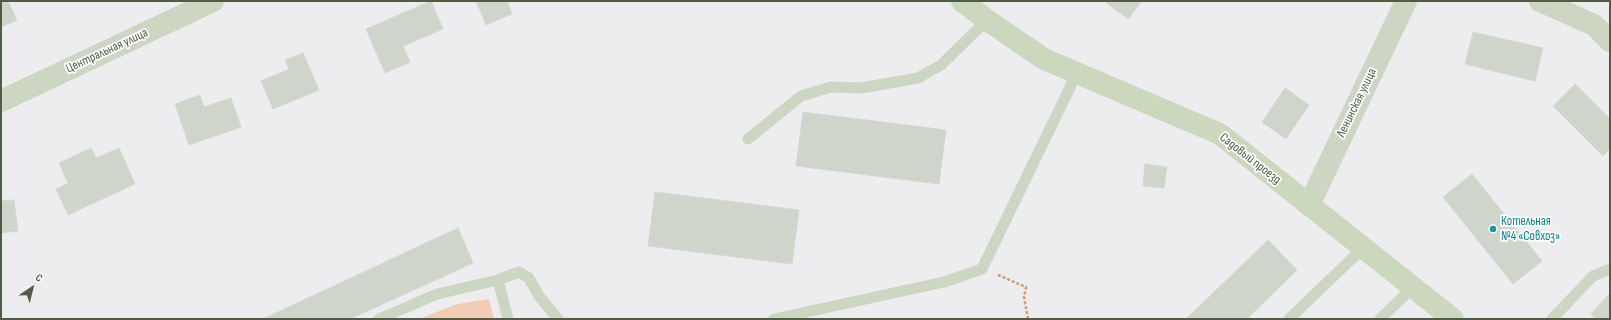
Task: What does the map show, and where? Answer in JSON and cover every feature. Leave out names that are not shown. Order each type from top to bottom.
[{"type":"street","name":"Центральная улица","points":[[1,101],[213,1]]},
{"type":"street","name":"Садовый проезд","points":[[962,1],[987,20],[1044,58],[1220,134],[1453,319]]},
{"type":"street","name":"Ленинская улица","points":[[1309,204],[1406,1]]},
{"type":"street","points":[[1540,1],[1594,25],[1610,41]]},
{"type":"lane","points":[[748,139],[801,96],[831,87],[861,88],[918,78],[941,65],[987,20]]},
{"type":"lane","points":[[774,319],[944,282],[982,269],[1077,73]]},
{"type":"lane","points":[[1289,319],[1363,248]]},
{"type":"lane","points":[[1552,319],[1593,276],[1610,269]]},
{"type":"lane","points":[[379,319],[437,294],[498,280],[519,272],[529,278],[539,296],[558,319]]},
{"type":"lane","points":[[498,280],[508,319]]},
{"type":"lane","points":[[1380,319],[1412,287]]},
{"type":"path","points":[[982,269],[1026,287],[1024,297],[1028,319]]},
{"type":"shaded area","points":[[489,299],[494,319],[419,319],[457,304]]},
{"type":"building","points":[[1,1],[8,1],[17,20],[1,27]]},
{"type":"building","points":[[431,1],[443,29],[403,46],[410,62],[385,73],[366,29]]},
{"type":"building","points":[[476,1],[507,1],[512,14],[486,25]]},
{"type":"building","points":[[1104,1],[1142,1],[1128,19]]},
{"type":"building","points":[[1473,32],[1543,48],[1535,81],[1465,64]]},
{"type":"building","points":[[303,53],[319,90],[273,109],[261,81],[289,69],[285,60]]},
{"type":"building","points":[[1575,84],[1610,119],[1610,148],[1603,156],[1553,106]]},
{"type":"building","points":[[1285,88],[1309,105],[1286,139],[1262,122]]},
{"type":"building","points":[[200,95],[204,107],[231,98],[241,127],[189,145],[175,104]]},
{"type":"building","points":[[803,112],[946,130],[939,184],[796,166]]},
{"type":"building","points":[[91,148],[96,158],[119,148],[135,184],[68,215],[56,189],[68,183],[59,163]]},
{"type":"building","points":[[1145,164],[1167,167],[1164,188],[1143,186]]},
{"type":"building","name":"Котельная №4 «Совхоз»","points":[[1472,174],[1542,261],[1513,284],[1443,197]]},
{"type":"building","points":[[655,192],[799,210],[792,264],[648,246]]},
{"type":"building","points":[[14,200],[18,231],[1,233],[1,201]]},
{"type":"building","points":[[458,228],[473,263],[350,319],[263,319]]},
{"type":"building","points":[[1268,240],[1297,270],[1247,319],[1186,319]]},
{"type":"building","points":[[1610,293],[1610,319],[1596,319],[1591,314]]},
{"type":"place","name":"Котельная №4 «Совхоз»","points":[[1493,229]]}]
